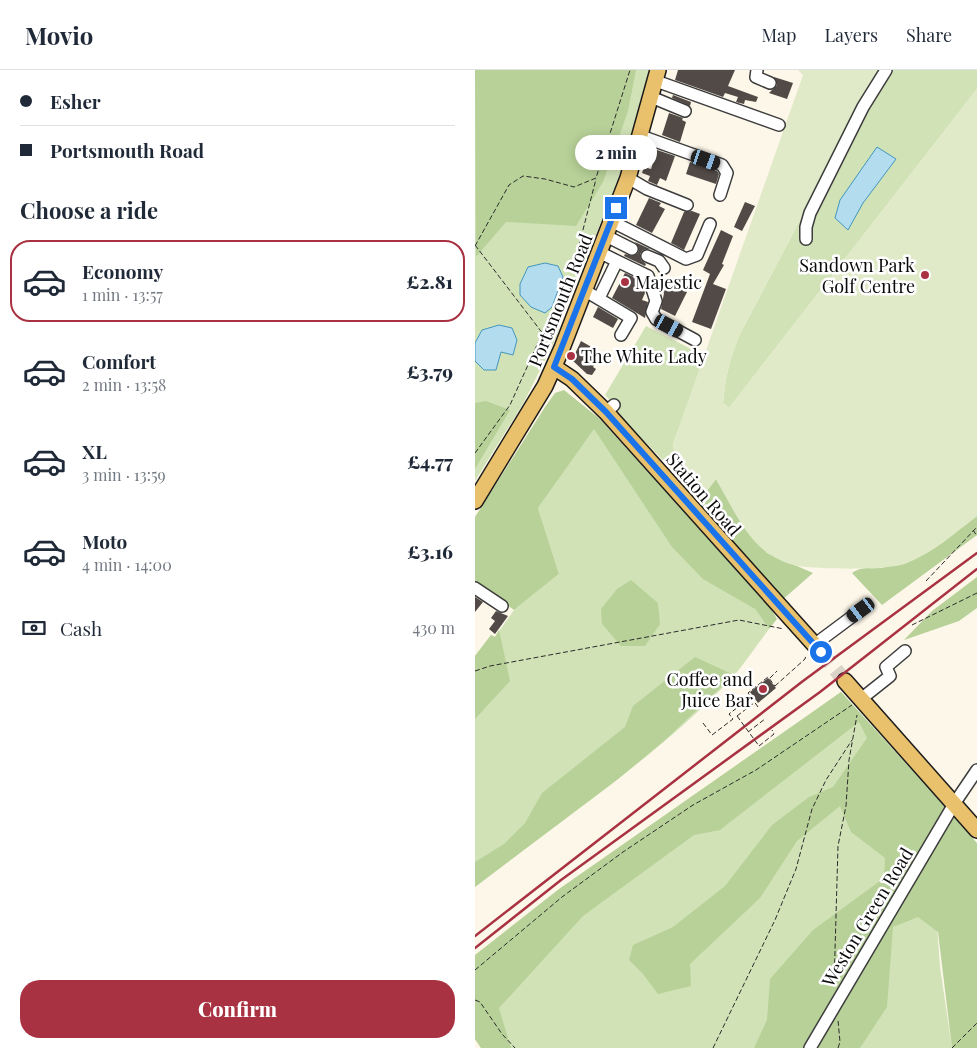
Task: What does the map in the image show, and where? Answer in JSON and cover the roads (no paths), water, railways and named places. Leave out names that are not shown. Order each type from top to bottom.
[{"type":"main road","name":"Portsmouth Road","points":[[475,501],[554,367],[583,283],[606,236],[628,178],[657,76]]},
{"type":"main road","name":"Station Road","points":[[554,367],[610,408],[814,650]]},
{"type":"main road","points":[[845,681],[977,830]]},
{"type":"street","points":[[757,70],[757,77],[770,83]]},
{"type":"street","points":[[806,239],[805,226],[810,213],[863,107],[886,70]]},
{"type":"street","points":[[657,76],[779,125]]},
{"type":"street","points":[[651,97],[685,110]]},
{"type":"street","points":[[641,136],[722,165],[727,173],[720,194]]},
{"type":"street","points":[[628,178],[647,189],[687,205]]},
{"type":"street","points":[[611,221],[685,259],[697,254],[710,224]]},
{"type":"street","points":[[606,236],[632,248]]},
{"type":"street","points":[[599,252],[648,276],[656,301],[652,312],[656,319],[695,340]]},
{"type":"street","points":[[647,256],[659,261],[664,268]]},
{"type":"street","points":[[583,283],[603,291],[617,261]]},
{"type":"street","points":[[583,283],[631,318],[621,335]]},
{"type":"street","points":[[475,588],[503,606]]},
{"type":"street","points":[[814,650],[861,610]]},
{"type":"street","points":[[861,699],[890,676],[886,668],[889,663],[905,651]]},
{"type":"street","name":"Weston Green Road","points":[[810,1048],[954,804],[977,770]]},
{"type":"water","points":[[877,147],[896,159],[863,203],[848,230],[835,218],[840,200]]},
{"type":"water","points":[[545,263],[558,266],[563,277],[552,307],[545,313],[531,307],[520,295],[520,284],[528,267]]},
{"type":"water","points":[[499,325],[512,328],[517,340],[513,355],[501,352],[496,370],[484,370],[475,361],[475,343],[482,330]]},
{"type":"tunnel","points":[[821,652],[845,681]]},
{"type":"railway","points":[[475,936],[803,681],[977,553]]},
{"type":"railway","points":[[475,948],[561,880],[820,692],[977,569]]},
{"type":"place","name":"Sandown Park Golf Centre","points":[[925,275]]},
{"type":"place","name":"Majestic","points":[[625,282]]},
{"type":"place","name":"The White Lady","points":[[571,356]]},
{"type":"place","name":"Coffee and Juice Bar","points":[[763,689]]}]
